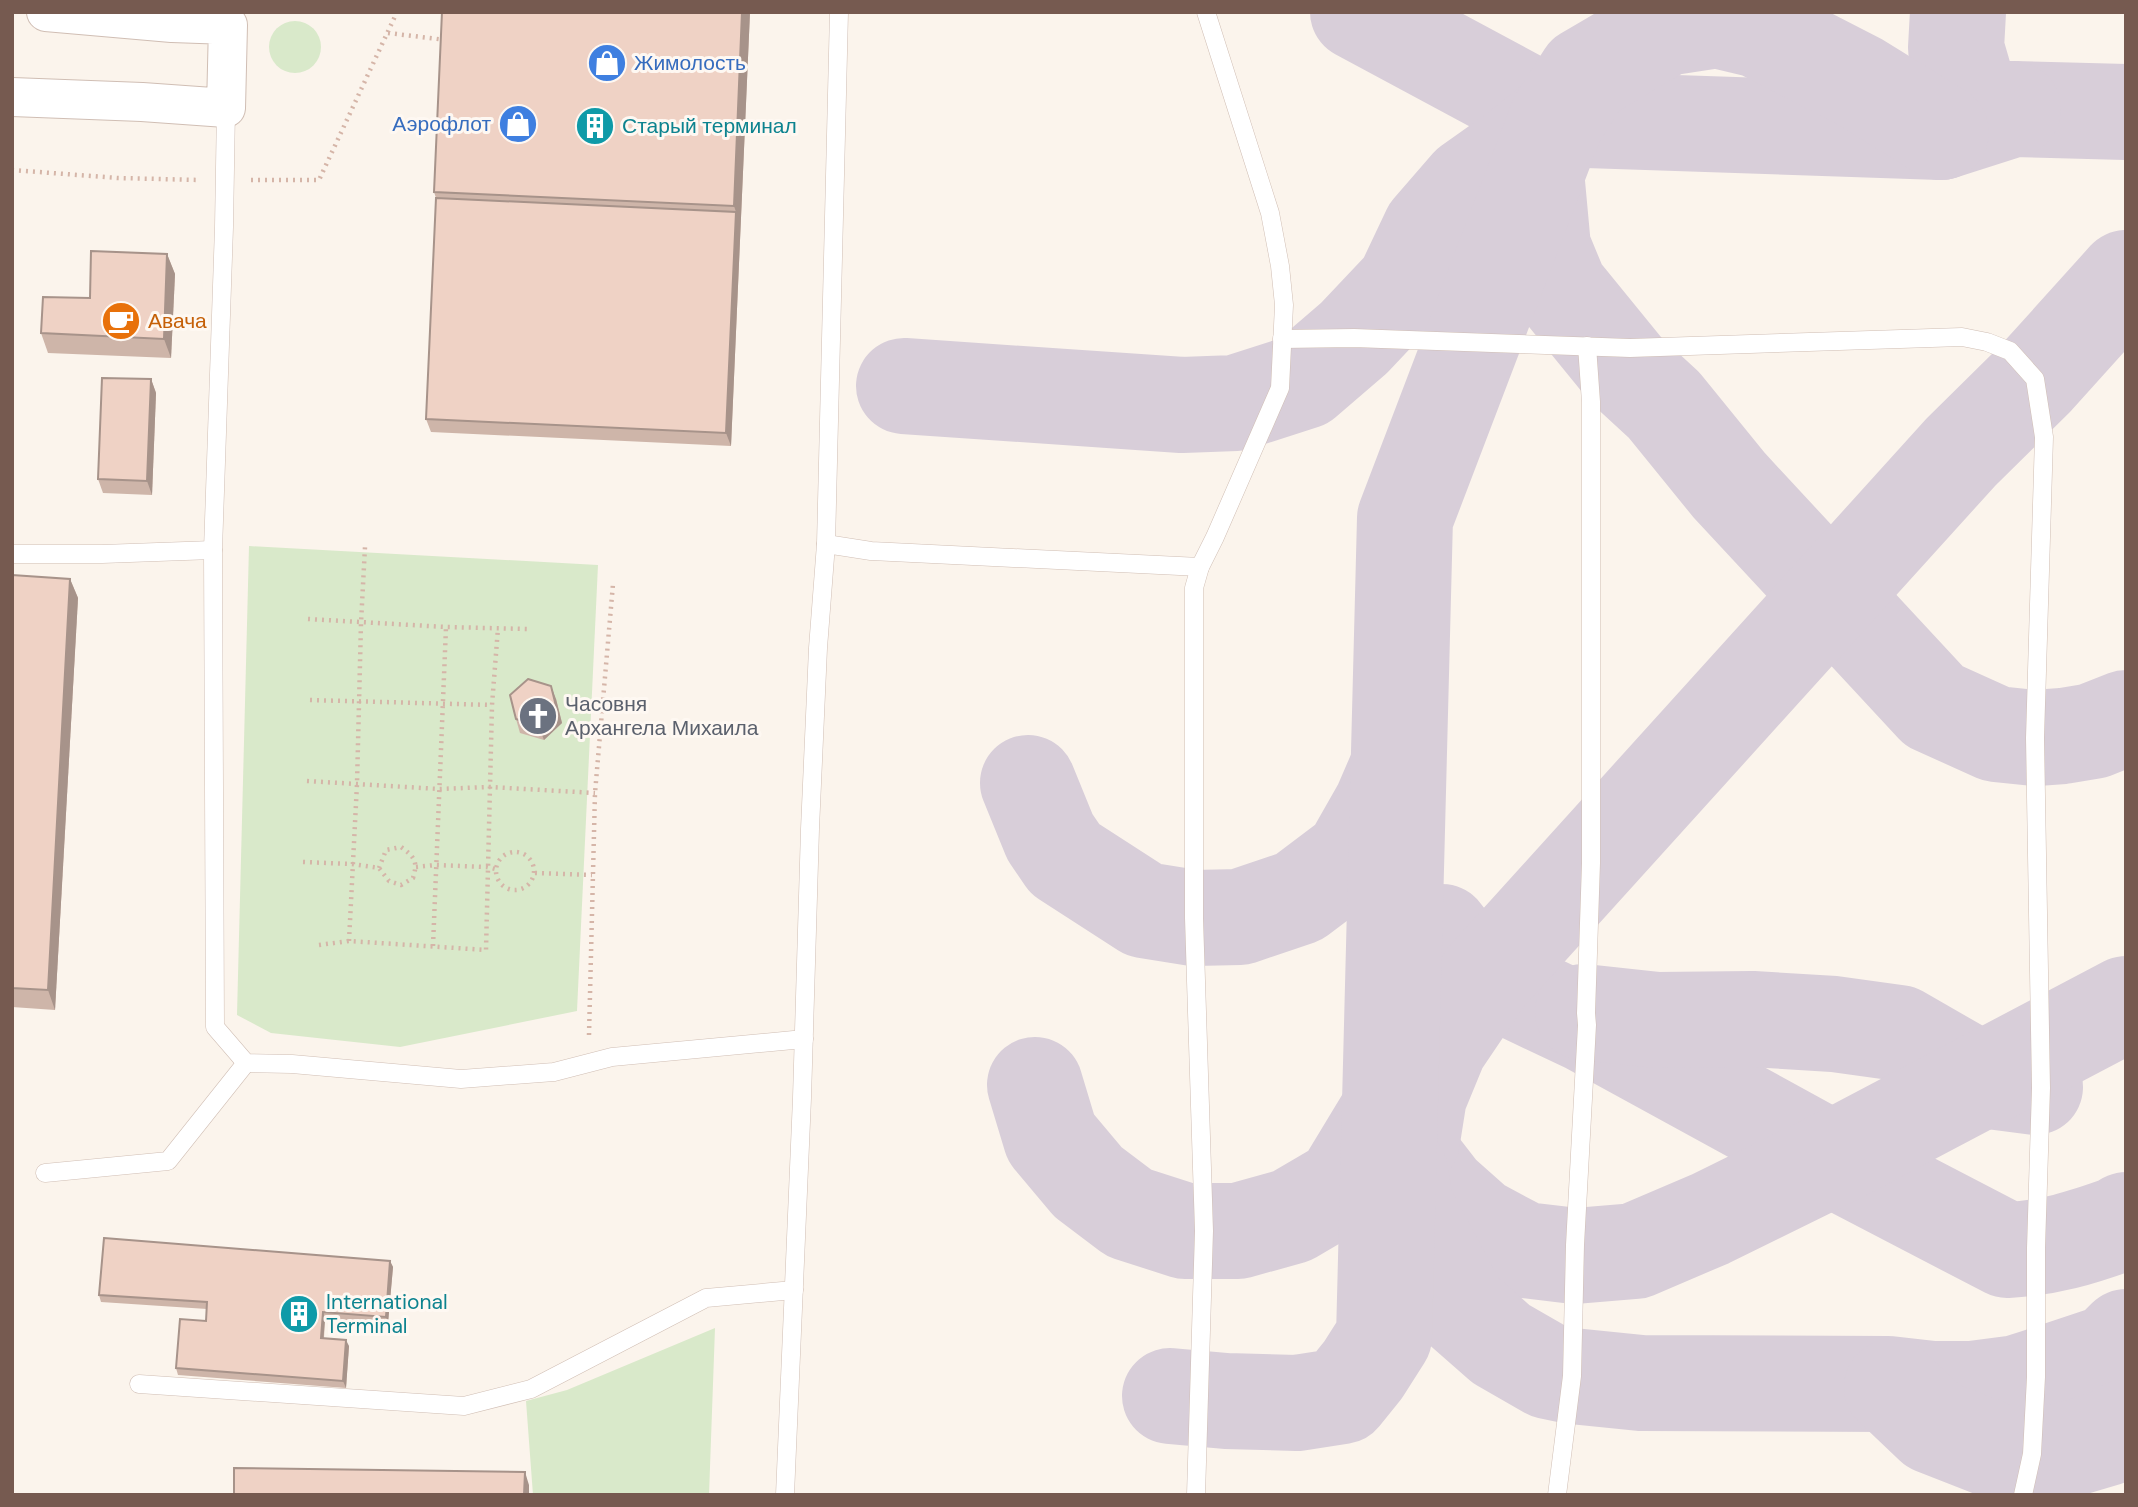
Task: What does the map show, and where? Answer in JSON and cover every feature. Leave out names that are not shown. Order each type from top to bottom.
[{"type":"street","points":[[12,97],[226,108],[228,24],[172,23],[46,12]]},
{"type":"lane","points":[[785,1495],[811,804],[826,544],[839,12]]},
{"type":"lane","points":[[1196,1495],[1204,1231],[1194,918],[1194,588],[1200,567],[1280,388],[1283,305],[1280,266],[1270,213],[1206,12]]},
{"type":"lane","points":[[226,108],[213,550],[215,1027],[246,1063],[292,1064],[461,1079],[554,1072],[612,1057],[804,1039]]},
{"type":"lane","points":[[1282,339],[1354,338],[1630,348],[1962,337],[2011,351],[2035,379],[2045,438],[2035,738],[2041,1088],[2036,1248],[2036,1377],[2032,1454],[2023,1495]]},
{"type":"lane","points":[[1557,1495],[1572,1376],[1575,1245],[1587,1025],[1591,863],[1591,402],[1587,346]]},
{"type":"lane","points":[[826,544],[871,551],[1200,567]]},
{"type":"lane","points":[[12,554],[213,550]]},
{"type":"lane","points":[[45,1173],[168,1161],[246,1063]]},
{"type":"lane","points":[[139,1384],[464,1406],[531,1390],[706,1298],[794,1290]]},
{"type":"path","points":[[12,170],[118,178],[319,180],[397,12]]},
{"type":"path","points":[[388,33],[448,40]]},
{"type":"path","points":[[349,941],[365,547]]},
{"type":"path","points":[[591,1064],[588,1024],[595,793],[613,584]]},
{"type":"path","points":[[308,619],[527,629]]},
{"type":"path","points":[[433,946],[446,626]]},
{"type":"path","points":[[319,945],[349,941],[486,950],[492,705],[498,628]]},
{"type":"path","points":[[310,700],[492,705]]},
{"type":"path","points":[[307,780],[439,789],[490,787],[595,793]]},
{"type":"path","points":[[303,862],[379,868],[389,881],[401,884],[413,878],[416,867],[412,855],[401,847],[386,850],[379,868]]},
{"type":"path","points":[[517,852],[530,859],[535,873],[528,887],[513,891],[499,884],[495,869],[502,856],[517,852]]},
{"type":"path","points":[[416,867],[495,869]]},
{"type":"path","points":[[535,873],[592,875]]},
{"type":"green space","points":[[295,21],[305,23],[313,29],[319,37],[319,57],[313,65],[305,71],[295,73],[285,71],[277,65],[271,57],[269,47],[271,37],[277,29],[285,23]]},
{"type":"green space","points":[[249,546],[598,565],[577,1011],[400,1047],[271,1033],[237,1015]]},
{"type":"green space","points":[[715,1328],[709,1495],[533,1495],[526,1401],[567,1390]]},
{"type":"building","name":"Старый терминал","points":[[442,12],[742,12],[734,206],[434,192]]},
{"type":"building","points":[[436,198],[736,212],[726,433],[426,419]]},
{"type":"building","points":[[91,251],[167,254],[164,339],[41,333],[43,297],[90,298]]},
{"type":"building","points":[[102,378],[151,379],[147,481],[98,479]]},
{"type":"building","points":[[12,575],[70,579],[48,990],[12,988]]},
{"type":"building","name":"Часовня Архангела Михаила","points":[[528,679],[551,686],[557,710],[539,727],[516,719],[510,695]]},
{"type":"building","name":"International Terminal","points":[[104,1238],[390,1261],[386,1317],[323,1312],[321,1338],[346,1340],[343,1381],[176,1368],[180,1319],[206,1321],[207,1302],[99,1295]]},
{"type":"building","points":[[234,1468],[525,1472],[524,1495],[234,1495]]},
{"type":"taxiway","points":[[1358,12],[1557,119],[1941,132],[2013,109],[2126,112]]},
{"type":"taxiway","points":[[1958,12],[1956,48],[1976,109],[2013,109]]},
{"type":"taxiway","points":[[1170,1396],[1297,1403],[1342,1396],[1384,1337],[1405,518],[1557,119],[1585,75],[1665,28],[1717,20],[1759,30],[1860,82],[1941,132]]},
{"type":"taxiway","points":[[904,386],[1182,405],[1236,403],[1304,381],[1354,338],[1404,285],[1430,230],[1469,185],[1553,122]]},
{"type":"taxiway","points":[[1536,172],[1543,248],[1560,289],[1626,370],[1664,405],[1729,485],[1934,706],[1996,734],[2035,738],[2093,731],[2126,718]]},
{"type":"taxiway","points":[[1412,1140],[1419,1096],[1440,1045],[1486,977],[1961,452],[2035,379],[2126,278]]},
{"type":"taxiway","points":[[1028,783],[1050,837],[1065,859],[1144,910],[1194,918],[1240,917],[1299,897],[1352,857],[1381,806],[1397,769]]},
{"type":"taxiway","points":[[1442,932],[1461,956],[1486,977],[1587,1025],[1832,1159],[2007,1250],[2065,1242],[2126,1220]]},
{"type":"taxiway","points":[[1035,1085],[1051,1138],[1088,1182],[1129,1213],[1185,1231],[1238,1231],[1292,1216],[1343,1186],[1389,1110],[1410,1153],[1441,1193],[1477,1225],[1524,1250],[1575,1256],[1635,1251],[1710,1219],[1832,1159],[2126,1004]]},
{"type":"taxiway","points":[[1583,1012],[1657,1020],[1752,1019],[1834,1024],[1899,1033],[1981,1080],[2035,1087]]},
{"type":"taxiway","points":[[1400,1172],[1406,1207],[1460,1308],[1501,1344],[1548,1371],[1641,1383],[1888,1384],[1932,1389],[1971,1389],[2017,1383],[2111,1352],[2126,1337]]},
{"type":"taxiway","points":[[1892,1387],[1933,1426],[2002,1453],[2053,1454],[2107,1438],[2126,1427]]},
{"type":"place","name":"Жимолость","points":[[607,63]]},
{"type":"place","name":"Аэрофлот","points":[[518,124]]},
{"type":"place","name":"Старый терминал","points":[[595,126]]},
{"type":"place","name":"Авача","points":[[121,321]]},
{"type":"place","name":"Часовня Архангела Михаила","points":[[538,716]]},
{"type":"place","name":"International Terminal","points":[[299,1314]]}]
